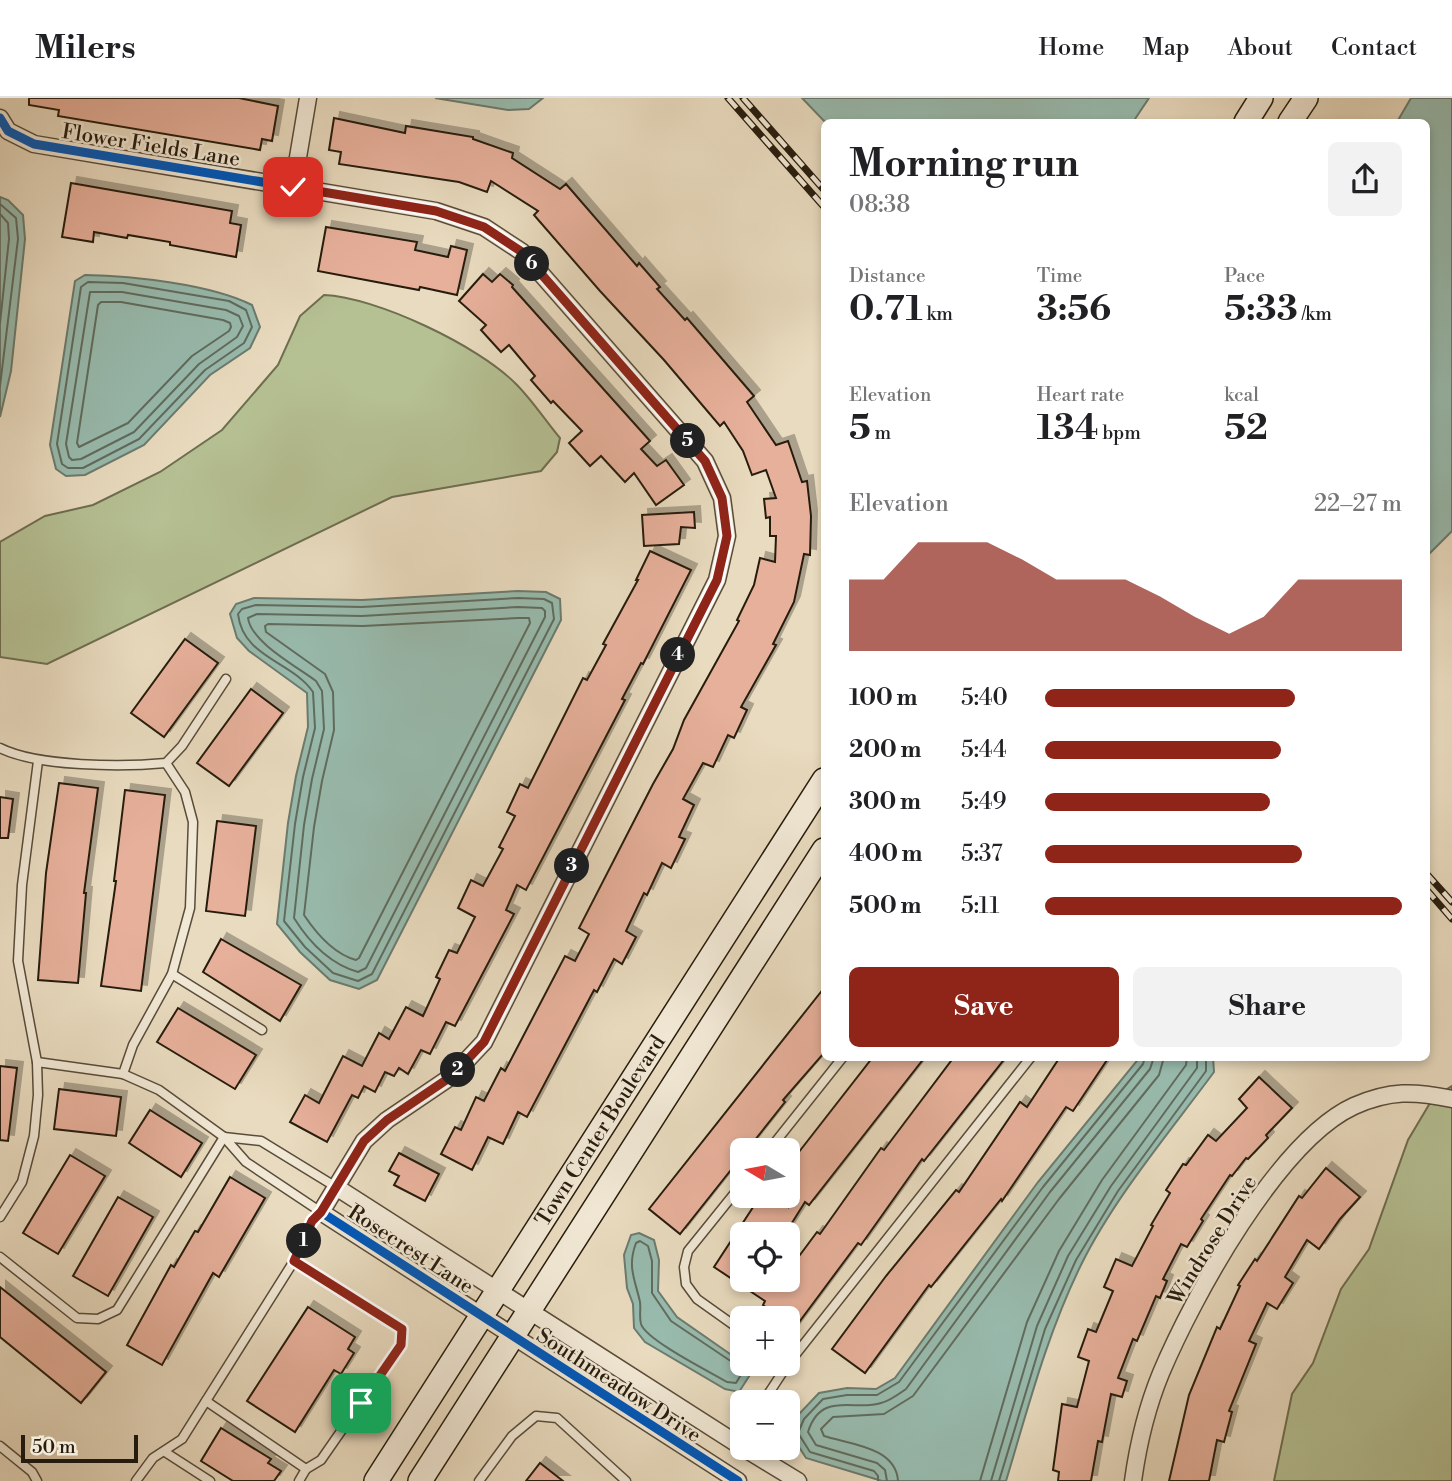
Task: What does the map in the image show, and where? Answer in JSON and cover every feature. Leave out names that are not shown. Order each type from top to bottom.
[{"type":"main road","points":[[1247,119],[1261,98]]},
{"type":"main road","points":[[1292,119],[1306,98]]},
{"type":"main road","name":"Town Center Boulevard","points":[[376,1481],[821,785]]},
{"type":"main road","name":"Town Center Boulevard","points":[[419,1481],[821,855]]},
{"type":"street","points":[[293,187],[308,98]]},
{"type":"street","name":"Flower Fields Lane","points":[[0,118],[8,131],[34,144],[436,211],[484,227],[522,252],[705,461],[722,498],[727,536],[717,580],[484,1042],[452,1076],[387,1120],[364,1141],[321,1212]]},
{"type":"street","name":"Windrose Drive","points":[[1133,1481],[1138,1449],[1160,1375],[1202,1289],[1259,1197],[1312,1133],[1353,1107],[1394,1093],[1424,1093],[1452,1099]]},
{"type":"street","name":"Rosecrest Lane","points":[[336,1187],[529,1310]]},
{"type":"street","name":"Rosecrest Lane","points":[[321,1212],[482,1316]]},
{"type":"street","name":"Southmeadow Drive","points":[[529,1310],[730,1436]]},
{"type":"street","name":"Southmeadow Drive","points":[[482,1316],[738,1481]]},
{"type":"street","points":[[716,1469],[730,1453]]},
{"type":"street","name":"Southmeadow Drive","points":[[766,1460],[797,1481]]},
{"type":"lane","points":[[0,748],[38,761],[144,765],[166,763],[182,746],[226,679]]},
{"type":"lane","points":[[0,1217],[22,1182],[34,1136],[37,1062],[18,961],[22,885],[38,761]]},
{"type":"lane","points":[[123,1074],[133,1045],[172,974],[190,908],[193,822],[185,792],[166,763]]},
{"type":"lane","points":[[172,974],[262,1030]]},
{"type":"lane","points":[[779,1138],[840,1061]]},
{"type":"lane","points":[[800,1349],[1028,1061]]},
{"type":"lane","points":[[37,1062],[123,1074],[159,1090],[224,1137],[246,1162],[321,1212],[312,1221],[294,1261],[182,1440],[153,1458],[136,1481]]},
{"type":"lane","points":[[224,1137],[261,1141],[336,1187]]},
{"type":"lane","points":[[0,1257],[77,1318],[98,1320],[117,1310],[224,1137]]},
{"type":"lane","points":[[730,1199],[688,1251],[684,1267],[686,1284],[697,1299],[730,1322]]},
{"type":"lane","points":[[294,1261],[402,1329],[401,1345],[321,1460],[306,1469],[299,1481]]},
{"type":"lane","points":[[206,1401],[306,1469]]},
{"type":"lane","points":[[479,1481],[512,1436],[536,1416],[557,1418],[626,1481]]},
{"type":"lane","points":[[0,1446],[32,1472],[37,1481]]},
{"type":"lane","points":[[165,1452],[209,1481]]},
{"type":"shaded area","points":[[324,295],[371,304],[398,314],[478,354],[516,384],[533,403],[560,438],[557,452],[541,471],[392,497],[47,664],[0,657],[0,542],[45,516],[93,505],[160,472],[222,430],[278,365],[300,316]]},
{"type":"shaded area","points":[[1452,1086],[1452,1481],[1274,1481],[1292,1394],[1313,1363],[1341,1289],[1369,1249],[1408,1140],[1433,1098]]},
{"type":"water","points":[[435,98],[543,98],[529,109],[508,110]]},
{"type":"water","points":[[802,98],[1149,98],[1135,119],[822,119]]},
{"type":"water","points":[[1411,98],[1452,98],[1452,531],[1430,553],[1430,119],[1399,119]]},
{"type":"water","points":[[0,197],[8,200],[23,215],[25,239],[11,371],[0,417]]},
{"type":"water","points":[[85,275],[148,279],[215,292],[252,305],[260,327],[250,348],[210,375],[144,445],[85,475],[66,476],[56,469],[50,445],[75,281]]},
{"type":"water","points":[[518,591],[546,592],[560,599],[561,620],[377,980],[359,989],[330,980],[300,952],[277,924],[288,823],[308,727],[307,693],[249,651],[237,638],[230,614],[236,604],[254,598],[362,600]]},
{"type":"water","points":[[1137,1061],[1213,1061],[1214,1072],[1109,1215],[1081,1265],[1048,1344],[1006,1481],[882,1481],[806,1458],[800,1449],[800,1413],[819,1393],[847,1388],[876,1389],[895,1378],[1038,1182]]},
{"type":"water","points":[[639,1233],[654,1240],[659,1260],[658,1291],[677,1317],[730,1354],[730,1376],[749,1376],[740,1390],[725,1389],[645,1342],[634,1328],[633,1304],[627,1288],[624,1255],[631,1235]]},
{"type":"building","points":[[29,98],[239,98],[278,106],[272,141],[262,139],[260,150],[58,116],[59,110],[29,105]]},
{"type":"building","points":[[334,118],[405,133],[406,126],[473,137],[513,153],[512,158],[560,189],[566,184],[637,266],[639,263],[660,287],[657,289],[685,320],[687,318],[754,396],[747,402],[776,445],[788,441],[802,482],[807,481],[811,516],[810,555],[804,554],[794,602],[773,644],[776,645],[741,707],[747,710],[734,738],[728,735],[713,767],[703,763],[683,799],[694,805],[679,837],[685,839],[671,868],[662,863],[647,895],[644,893],[626,931],[636,937],[622,964],[614,959],[597,992],[594,990],[527,1117],[518,1112],[503,1144],[488,1137],[472,1170],[441,1154],[455,1127],[461,1130],[476,1097],[484,1101],[501,1068],[505,1071],[565,956],[575,961],[589,934],[579,928],[673,749],[684,720],[739,621],[737,620],[754,585],[760,558],[775,562],[776,536],[770,536],[770,517],[766,518],[764,499],[776,498],[766,470],[752,475],[743,451],[724,422],[720,426],[600,291],[534,215],[538,211],[491,181],[487,192],[459,182],[339,164],[341,152],[329,150]]},
{"type":"building","points":[[71,183],[232,211],[230,223],[241,225],[236,257],[128,235],[127,238],[94,232],[93,242],[62,237]]},
{"type":"building","points":[[326,227],[417,242],[415,250],[448,257],[451,246],[467,250],[457,295],[318,271]]},
{"type":"building","points":[[483,274],[492,282],[500,274],[513,285],[650,441],[641,449],[657,466],[666,460],[684,485],[656,505],[634,473],[625,482],[601,456],[590,466],[569,443],[582,431],[553,401],[551,403],[531,380],[535,376],[509,345],[501,352],[481,330],[486,325],[459,301]]},
{"type":"building","points":[[694,512],[695,528],[681,527],[679,544],[644,546],[642,515]]},
{"type":"building","points":[[650,551],[691,570],[622,699],[625,700],[526,890],[517,885],[506,910],[514,914],[455,1026],[446,1022],[430,1054],[421,1050],[408,1074],[399,1068],[394,1076],[385,1072],[375,1092],[364,1086],[358,1098],[352,1095],[327,1142],[290,1122],[305,1095],[319,1103],[343,1056],[362,1066],[379,1033],[389,1039],[406,1007],[423,1016],[440,979],[436,977],[449,950],[457,953],[475,917],[458,908],[471,880],[483,886],[503,849],[499,847],[515,816],[507,812],[520,784],[528,788],[583,678],[587,680],[606,645],[603,644],[638,580]]},
{"type":"building","points":[[185,639],[218,663],[164,737],[131,713]]},
{"type":"building","points":[[251,689],[283,713],[229,786],[197,763]]},
{"type":"building","points":[[59,783],[98,788],[84,893],[78,983],[38,980],[46,873]]},
{"type":"building","points":[[125,790],[165,795],[141,991],[101,986],[116,881]]},
{"type":"building","points":[[0,797],[13,799],[8,838],[0,838]]},
{"type":"building","points":[[217,821],[256,826],[245,916],[206,911]]},
{"type":"building","points":[[221,939],[301,985],[280,1021],[203,972]]},
{"type":"building","points":[[821,992],[821,1056],[783,1100],[785,1102],[756,1138],[730,1138],[730,1171],[680,1234],[649,1209]]},
{"type":"building","points":[[178,1008],[256,1055],[235,1089],[157,1042]]},
{"type":"building","points":[[870,1061],[922,1061],[809,1205],[805,1202],[792,1222],[743,1222],[753,1208],[800,1208],[800,1151]]},
{"type":"building","points":[[951,1061],[1003,1061],[924,1161],[922,1159],[861,1245],[858,1243],[800,1321],[800,1306],[764,1306],[765,1301],[752,1292],[800,1292],[800,1255],[817,1232],[820,1234],[881,1148],[884,1150]]},
{"type":"building","points":[[1057,1061],[1106,1061],[1073,1111],[1066,1107],[1002,1201],[1001,1199],[931,1287],[929,1285],[865,1373],[832,1349],[886,1276],[956,1190],[959,1192],[1020,1102],[1027,1107]]},
{"type":"building","points":[[0,1066],[17,1068],[8,1141],[0,1140]]},
{"type":"building","points":[[1259,1077],[1292,1108],[1266,1135],[1268,1138],[1246,1158],[1232,1176],[1230,1175],[1201,1219],[1203,1221],[1187,1247],[1181,1244],[1163,1279],[1167,1281],[1160,1298],[1156,1296],[1137,1341],[1133,1339],[1118,1378],[1127,1381],[1122,1397],[1111,1394],[1102,1442],[1098,1441],[1091,1481],[1058,1481],[1059,1472],[1053,1470],[1062,1404],[1077,1407],[1089,1361],[1078,1357],[1088,1329],[1096,1332],[1113,1291],[1104,1287],[1116,1259],[1132,1266],[1170,1193],[1166,1190],[1183,1164],[1186,1165],[1208,1135],[1216,1141],[1247,1108],[1239,1099]]},
{"type":"building","points":[[59,1089],[121,1097],[116,1136],[54,1129]]},
{"type":"building","points":[[150,1110],[202,1143],[181,1177],[129,1143]]},
{"type":"building","points":[[399,1153],[439,1174],[425,1201],[394,1185],[399,1176],[389,1171]]},
{"type":"building","points":[[70,1155],[105,1176],[58,1254],[23,1233]]},
{"type":"building","points":[[1326,1168],[1360,1197],[1319,1249],[1307,1240],[1285,1277],[1293,1283],[1277,1309],[1267,1303],[1249,1341],[1256,1344],[1229,1411],[1232,1412],[1224,1442],[1217,1440],[1209,1481],[1169,1481],[1189,1395],[1217,1327],[1220,1329],[1240,1286],[1238,1285],[1255,1259],[1257,1261],[1299,1196],[1302,1198]]},
{"type":"building","points":[[230,1177],[265,1198],[219,1277],[213,1273],[162,1365],[127,1345],[171,1265],[174,1267],[195,1231],[198,1232]]},
{"type":"building","points":[[118,1197],[153,1217],[108,1296],[73,1276]]},
{"type":"building","points":[[730,1242],[730,1278],[714,1267]]},
{"type":"building","points":[[0,1287],[106,1372],[81,1403],[0,1337]]},
{"type":"building","points":[[308,1307],[355,1337],[348,1349],[354,1353],[341,1374],[334,1370],[295,1432],[247,1401]]},
{"type":"building","points":[[221,1428],[271,1459],[268,1463],[281,1471],[274,1481],[233,1481],[201,1461]]},
{"type":"building","points":[[540,1463],[563,1481],[526,1481]]},
{"type":"railway","points":[[728,98],[821,204]]},
{"type":"railway","points":[[743,98],[821,187]]},
{"type":"railway","points":[[1430,877],[1452,902]]},
{"type":"railway","points":[[1430,894],[1452,919]]},
{"type":"cycle path","points":[[0,118],[8,131],[34,144],[436,211],[484,227],[522,252],[705,461],[722,498],[727,536],[717,580],[484,1042],[452,1076],[387,1120],[364,1141],[321,1212],[738,1481]]},
{"type":"route","points":[[293,187],[436,211],[484,227],[522,252],[705,461],[722,498],[727,536],[717,580],[484,1042],[452,1076],[387,1120],[364,1141],[321,1212],[312,1221],[294,1261],[402,1329],[401,1345],[361,1403]]}]
